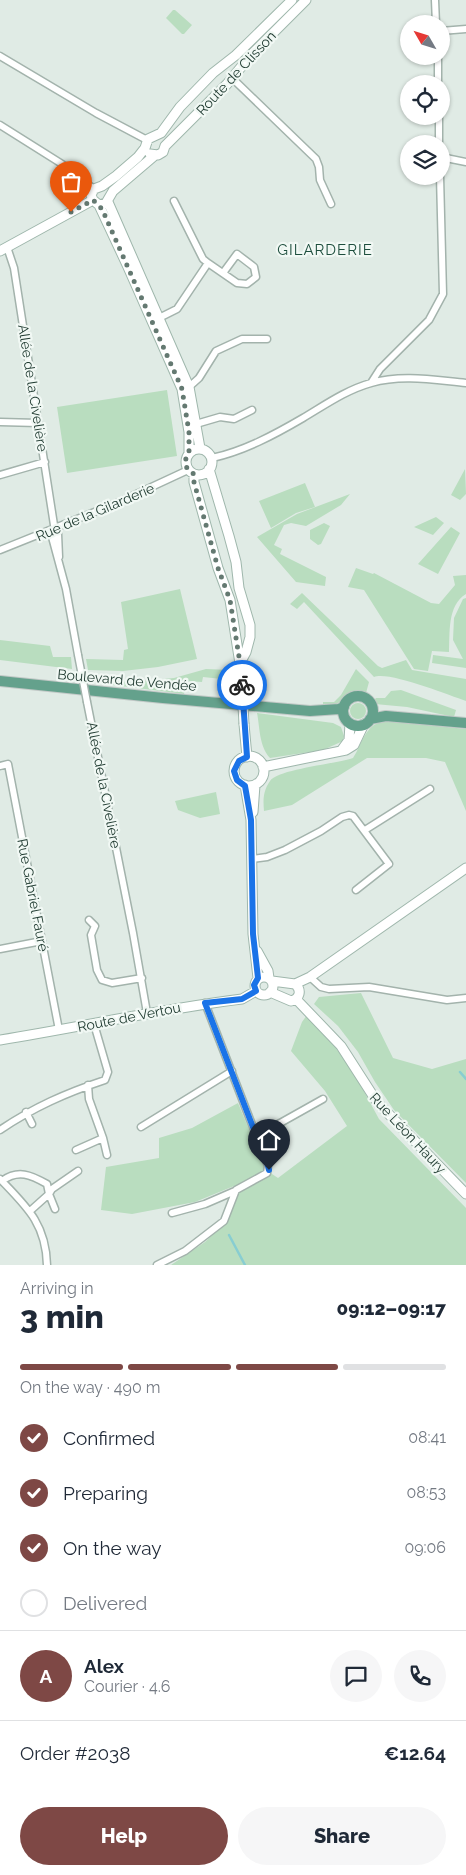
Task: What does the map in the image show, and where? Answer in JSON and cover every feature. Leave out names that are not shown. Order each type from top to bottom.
[{"type":"main road","name":"Boulevard de Vendée","points":[[0,681],[310,711],[339,710],[344,707]]},
{"type":"main road","points":[[408,717],[372,706],[365,698],[357,696],[350,699],[344,707],[344,714],[348,722],[357,726],[386,716],[466,723]]},
{"type":"main road","points":[[367,722],[372,714],[372,706]]},
{"type":"main road","name":"Boulevard de Vendée","points":[[310,711],[348,722]]},
{"type":"street","name":"Route de Clisson","points":[[98,188],[133,161],[149,141],[161,133],[180,107],[213,73],[236,55],[292,0]]},
{"type":"street","name":"Route de Clisson","points":[[165,146],[306,0]]},
{"type":"street","points":[[435,0],[436,15]]},
{"type":"street","points":[[450,30],[466,28]]},
{"type":"street","points":[[0,56],[96,113],[149,141],[161,138],[165,146],[161,153],[154,156],[102,200],[4,249]]},
{"type":"street","points":[[232,78],[316,159],[320,180],[331,204]]},
{"type":"street","points":[[0,124],[98,188],[107,188],[102,200],[128,267],[182,389],[189,432],[189,452],[185,462],[191,472],[218,568],[230,600],[241,666],[247,757]]},
{"type":"street","points":[[149,141],[148,153],[154,156]]},
{"type":"street","points":[[450,159],[466,162]]},
{"type":"street","points":[[371,383],[380,369],[430,320],[443,294],[440,185]]},
{"type":"street","points":[[98,188],[91,195],[102,200],[159,318],[189,387],[200,448]]},
{"type":"street","points":[[174,201],[203,259],[237,283],[247,284],[256,277],[254,267],[237,254],[223,273]]},
{"type":"street","name":"Allée de la Civelière","points":[[4,249],[14,268],[54,530],[58,534],[59,557],[142,978],[147,1013]]},
{"type":"street","points":[[159,318],[177,309],[208,263]]},
{"type":"street","points":[[189,387],[199,378],[216,352],[242,339],[267,339]]},
{"type":"street","points":[[212,458],[226,455],[270,437],[348,391],[371,383],[398,378],[466,383]]},
{"type":"street","points":[[196,424],[220,417],[234,419],[252,410]]},
{"type":"street","points":[[0,422],[38,423]]},
{"type":"street","points":[[189,452],[200,448],[208,452],[212,458],[210,469],[236,562],[239,588],[250,625],[250,637],[241,666]]},
{"type":"street","points":[[0,475],[45,462]]},
{"type":"street","points":[[191,472],[204,474],[210,469]]},
{"type":"street","name":"Rue de la Gilarderie","points":[[0,550],[54,530],[191,472]]},
{"type":"street","points":[[340,752],[349,740],[348,722]]},
{"type":"street","points":[[263,767],[340,752],[351,748],[367,722]]},
{"type":"street","points":[[255,785],[245,786],[237,780],[234,771],[239,761],[247,757],[258,759],[263,767],[262,778],[255,785],[251,820],[253,934],[258,978],[254,985],[256,991],[263,995],[270,992],[273,987],[268,971],[255,948]]},
{"type":"street","name":"Rue Gabriel Fauré","points":[[1,765],[8,764],[59,1030]]},
{"type":"street","points":[[245,786],[251,820]]},
{"type":"street","points":[[365,830],[430,789]]},
{"type":"street","points":[[252,859],[267,857],[285,850],[322,831],[342,817],[354,816],[389,864],[356,890]]},
{"type":"street","points":[[283,996],[282,990],[291,984],[310,977],[466,868]]},
{"type":"street","points":[[90,920],[95,926],[91,935],[97,970],[102,980],[112,983],[142,978]]},
{"type":"street","points":[[0,949],[42,941]]},
{"type":"street","points":[[258,978],[264,976],[270,980],[291,984],[300,991],[296,999],[288,1001],[283,996],[270,992]]},
{"type":"street","points":[[310,977],[322,987],[329,989],[369,986],[447,1000],[466,998]]},
{"type":"street","name":"Route de Vertou","points":[[0,1040],[205,1003],[242,999],[256,991]]},
{"type":"street","name":"Rue Léon Haury","points":[[296,999],[341,1046],[367,1090],[382,1109],[466,1194]]},
{"type":"street","points":[[172,1213],[205,1204],[236,1190],[267,1173],[269,1170],[205,1003]]},
{"type":"street","points":[[0,1130],[26,1112],[88,1085],[105,1080],[108,1072],[94,1024]]},
{"type":"street","points":[[141,1127],[232,1071]]},
{"type":"street","points":[[88,1085],[89,1099],[103,1138],[106,1155]]},
{"type":"street","points":[[257,1136],[323,1099]]},
{"type":"street","points":[[26,1112],[32,1124]]},
{"type":"street","points":[[76,1150],[103,1138]]},
{"type":"street","points":[[30,1211],[52,1189],[78,1171]]},
{"type":"street","points":[[47,1265],[43,1234],[30,1211],[1,1180],[12,1174],[20,1174],[47,1184],[55,1209]]},
{"type":"street","points":[[157,1265],[185,1251],[224,1221],[236,1190]]},
{"type":"green space","points":[[173,10],[192,25],[184,34],[166,18]]},
{"type":"green space","points":[[167,390],[177,456],[67,473],[57,407]]},
{"type":"green space","points":[[465,469],[466,494],[460,500],[451,495]]},
{"type":"green space","points":[[305,483],[315,507],[296,513],[271,528],[259,501]]},
{"type":"green space","points":[[350,494],[341,505],[306,526],[291,523],[284,525],[274,545],[282,549],[280,554],[326,577],[325,586],[296,582],[257,537],[297,514]]},
{"type":"green space","points":[[436,517],[444,523],[433,535],[414,527]]},
{"type":"green space","points":[[324,523],[330,526],[321,544],[318,545],[310,539],[310,530]]},
{"type":"green space","points":[[451,527],[460,533],[438,574],[418,564]]},
{"type":"green space","points":[[356,568],[374,573],[431,603],[439,604],[455,585],[453,576],[466,575],[466,594],[455,605],[451,620],[449,652],[432,651],[428,671],[414,669],[364,590],[348,587]]},
{"type":"green space","points":[[180,589],[197,659],[158,667],[123,671],[88,670],[86,659],[123,660],[124,650],[128,649],[121,602]]},
{"type":"green space","points":[[302,593],[378,666],[382,668],[406,660],[412,670],[466,679],[466,701],[405,680],[382,676],[374,677],[304,602],[297,609],[290,604]]},
{"type":"green space","points":[[466,598],[466,668],[432,663],[433,655],[463,659],[453,640],[454,618],[463,599]]},
{"type":"green space","points":[[0,640],[50,646],[53,657],[71,657],[72,669],[0,660]]},
{"type":"green space","points":[[206,669],[230,670],[231,680],[203,677],[202,682],[186,681],[184,694],[90,682],[90,679],[131,682],[174,678]]},
{"type":"green space","points":[[356,669],[369,682],[366,693],[352,694],[335,705],[323,707],[323,702],[334,702],[341,695]]},
{"type":"green space","points":[[401,690],[456,710],[454,717],[407,707],[375,704],[374,700],[376,698],[385,698],[391,691]]},
{"type":"green space","points":[[355,703],[361,703],[366,708],[364,717],[355,719],[350,714],[350,708]]},
{"type":"green space","points":[[257,713],[333,723],[341,727],[344,736],[343,741],[323,750],[270,758],[260,737]]},
{"type":"green space","points":[[388,721],[466,729],[466,811],[445,762],[426,758],[367,758],[292,805],[264,811],[265,792],[270,781],[275,777],[295,770],[353,758],[368,730],[377,723]]},
{"type":"green space","points":[[216,792],[220,814],[200,818],[178,810],[175,801]]},
{"type":"green space","points":[[361,993],[393,1058],[432,1069],[466,1059],[466,1183],[394,1110],[358,1052],[338,1026],[314,1004],[319,997]]},
{"type":"green space","points":[[307,1015],[335,1047],[354,1073],[379,1119],[466,1208],[466,1265],[171,1265],[205,1242],[227,1221],[238,1195],[234,1186],[195,1202],[132,1214],[101,1210],[106,1167],[159,1158],[159,1138],[192,1128],[238,1103],[266,1170],[278,1178],[347,1126],[325,1091],[291,1051],[302,1022]]},
{"type":"waterway","points":[[460,1072],[466,1079]]},
{"type":"waterway","points":[[229,1235],[245,1265]]},
{"type":"way so far","points":[[71,212],[93,200],[102,209],[182,389],[189,432],[189,452],[185,464],[188,470],[194,474],[194,482],[218,568],[230,600],[242,685]]},
{"type":"district","name":"GILARDERIE","points":[[325,250]]},
{"type":"route","points":[[242,685],[247,757],[239,761],[234,771],[237,780],[245,786],[251,820],[253,934],[258,978],[254,985],[256,991],[242,999],[205,1003],[269,1170]]}]
